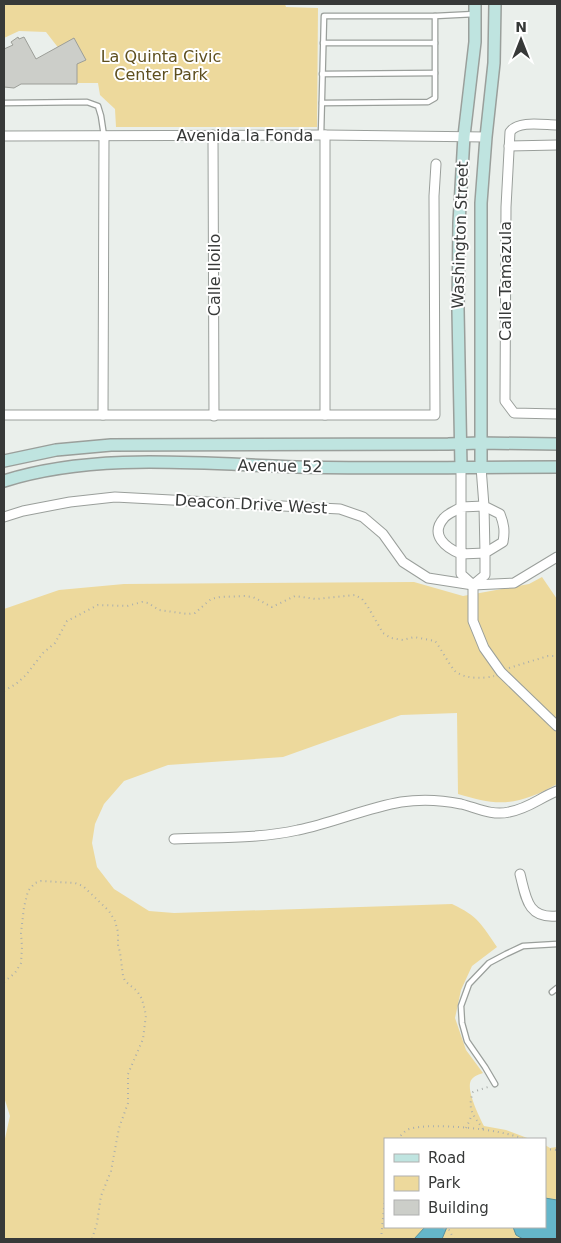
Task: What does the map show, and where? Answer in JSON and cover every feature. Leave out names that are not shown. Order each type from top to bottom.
[{"type":"main road","name":"Washington Street","points":[[481,467],[481,203],[494,63],[495,4]]},
{"type":"main road","name":"Washington Street","points":[[460,467],[459,223],[464,136],[475,42],[475,9]]},
{"type":"main road","name":"Avenue 52","points":[[4,462],[56,450],[110,446],[461,444],[480,442],[557,444]]},
{"type":"main road","name":"Avenue 52","points":[[4,481],[57,469],[104,464],[158,463],[316,467],[557,467]]},
{"type":"street","points":[[557,125],[520,125],[510,132],[509,146],[557,145]]},
{"type":"street","name":"Calle Iloilo","points":[[213,135],[214,416]]},
{"type":"street","name":"Avenida la Fonda","points":[[4,136],[323,135],[486,137]]},
{"type":"street","points":[[323,135],[325,415]]},
{"type":"street","points":[[103,415],[104,136]]},
{"type":"street","name":"Calle Tamazula","points":[[509,146],[505,235],[505,400],[514,413],[557,414]]},
{"type":"street","points":[[4,415],[435,415],[434,196],[436,164]]},
{"type":"street","points":[[460,467],[460,574],[472,585],[472,621],[484,648],[500,672],[557,726]]},
{"type":"street","points":[[472,585],[485,575],[484,506],[481,467]]},
{"type":"street","name":"Deacon Drive West","points":[[4,517],[23,511],[70,502],[115,498],[340,509],[363,517],[383,534],[403,562],[428,578],[472,585],[514,582],[557,557]]},
{"type":"street","points":[[484,506],[500,514],[504,524],[505,534],[503,542],[485,554],[461,554],[448,548],[442,542],[439,532],[440,525],[444,518],[461,507],[484,506]]},
{"type":"street","points":[[174,839],[295,831],[322,826],[401,802],[432,800],[462,804],[484,812],[507,813],[530,806],[557,791]]},
{"type":"street","points":[[520,874],[527,902],[535,912],[549,917],[557,916]]},
{"type":"lane","points":[[323,135],[322,74],[324,16],[435,16],[475,9]]},
{"type":"lane","points":[[322,103],[428,102],[435,98],[435,16]]},
{"type":"lane","points":[[323,43],[435,43]]},
{"type":"lane","points":[[322,74],[435,73]]},
{"type":"lane","points":[[4,103],[86,102],[98,106],[104,136]]},
{"type":"lane","points":[[495,1084],[467,1041],[462,1022],[461,1006],[469,984],[489,962],[523,946],[557,944]]},
{"type":"lane","points":[[552,992],[557,988]]},
{"type":"path","points":[[4,690],[16,684],[26,675],[43,653],[55,642],[67,621],[98,605],[127,606],[142,602],[148,603],[159,610],[188,614],[195,613],[212,599],[220,597],[253,597],[272,607],[295,596],[316,599],[355,595],[368,607],[383,633],[391,638],[403,640],[414,636],[436,640],[456,671],[463,676],[492,677],[514,666],[548,656],[557,656]]},
{"type":"path","points":[[4,982],[15,973],[21,963],[21,933],[24,907],[28,891],[35,883],[41,880],[75,883],[82,886],[109,911],[115,921],[118,932],[118,946],[123,976],[125,981],[137,991],[142,999],[146,1014],[142,1039],[128,1074],[128,1103],[119,1128],[111,1171],[101,1196],[97,1223],[92,1239]]},
{"type":"path","points":[[483,1129],[472,1115],[470,1102],[473,1092],[495,1084]]},
{"type":"path","points":[[466,1128],[472,1115]]},
{"type":"path","points":[[398,1138],[406,1130],[420,1126],[483,1129],[520,1138]]},
{"type":"path","points":[[381,1239],[384,1212]]},
{"type":"path","points":[[442,1228],[449,1230],[454,1239]]},
{"type":"green space","name":"La Quinta Civic Center Park","points":[[4,4],[285,4],[286,7],[318,8],[317,127],[116,127],[115,109],[100,95],[98,83],[75,83],[60,50],[46,32],[19,31],[4,38]]},
{"type":"green space","points":[[542,577],[557,599],[557,784],[535,795],[504,802],[486,801],[458,794],[457,713],[401,715],[283,757],[168,765],[124,781],[104,804],[95,824],[92,843],[97,867],[114,889],[149,911],[174,913],[452,904],[474,917],[497,947],[472,966],[461,990],[455,1018],[466,1050],[483,1073],[472,1079],[470,1083],[471,1095],[484,1126],[506,1130],[527,1138],[384,1138],[384,1228],[546,1228],[546,1146],[550,1148],[557,1147],[557,1239],[4,1239],[4,1143],[10,1116],[4,1097],[4,609],[59,590],[124,584],[414,582],[463,596],[529,584]]},
{"type":"water","points":[[546,1198],[557,1200],[557,1239],[523,1239],[516,1235],[513,1228],[546,1228]]},
{"type":"water","points":[[424,1228],[447,1228],[442,1239],[414,1239]]},
{"type":"building","points":[[18,37],[19,39],[24,37],[36,59],[74,38],[86,60],[77,64],[77,84],[21,84],[14,88],[4,87],[4,49],[13,45],[11,42]]}]
